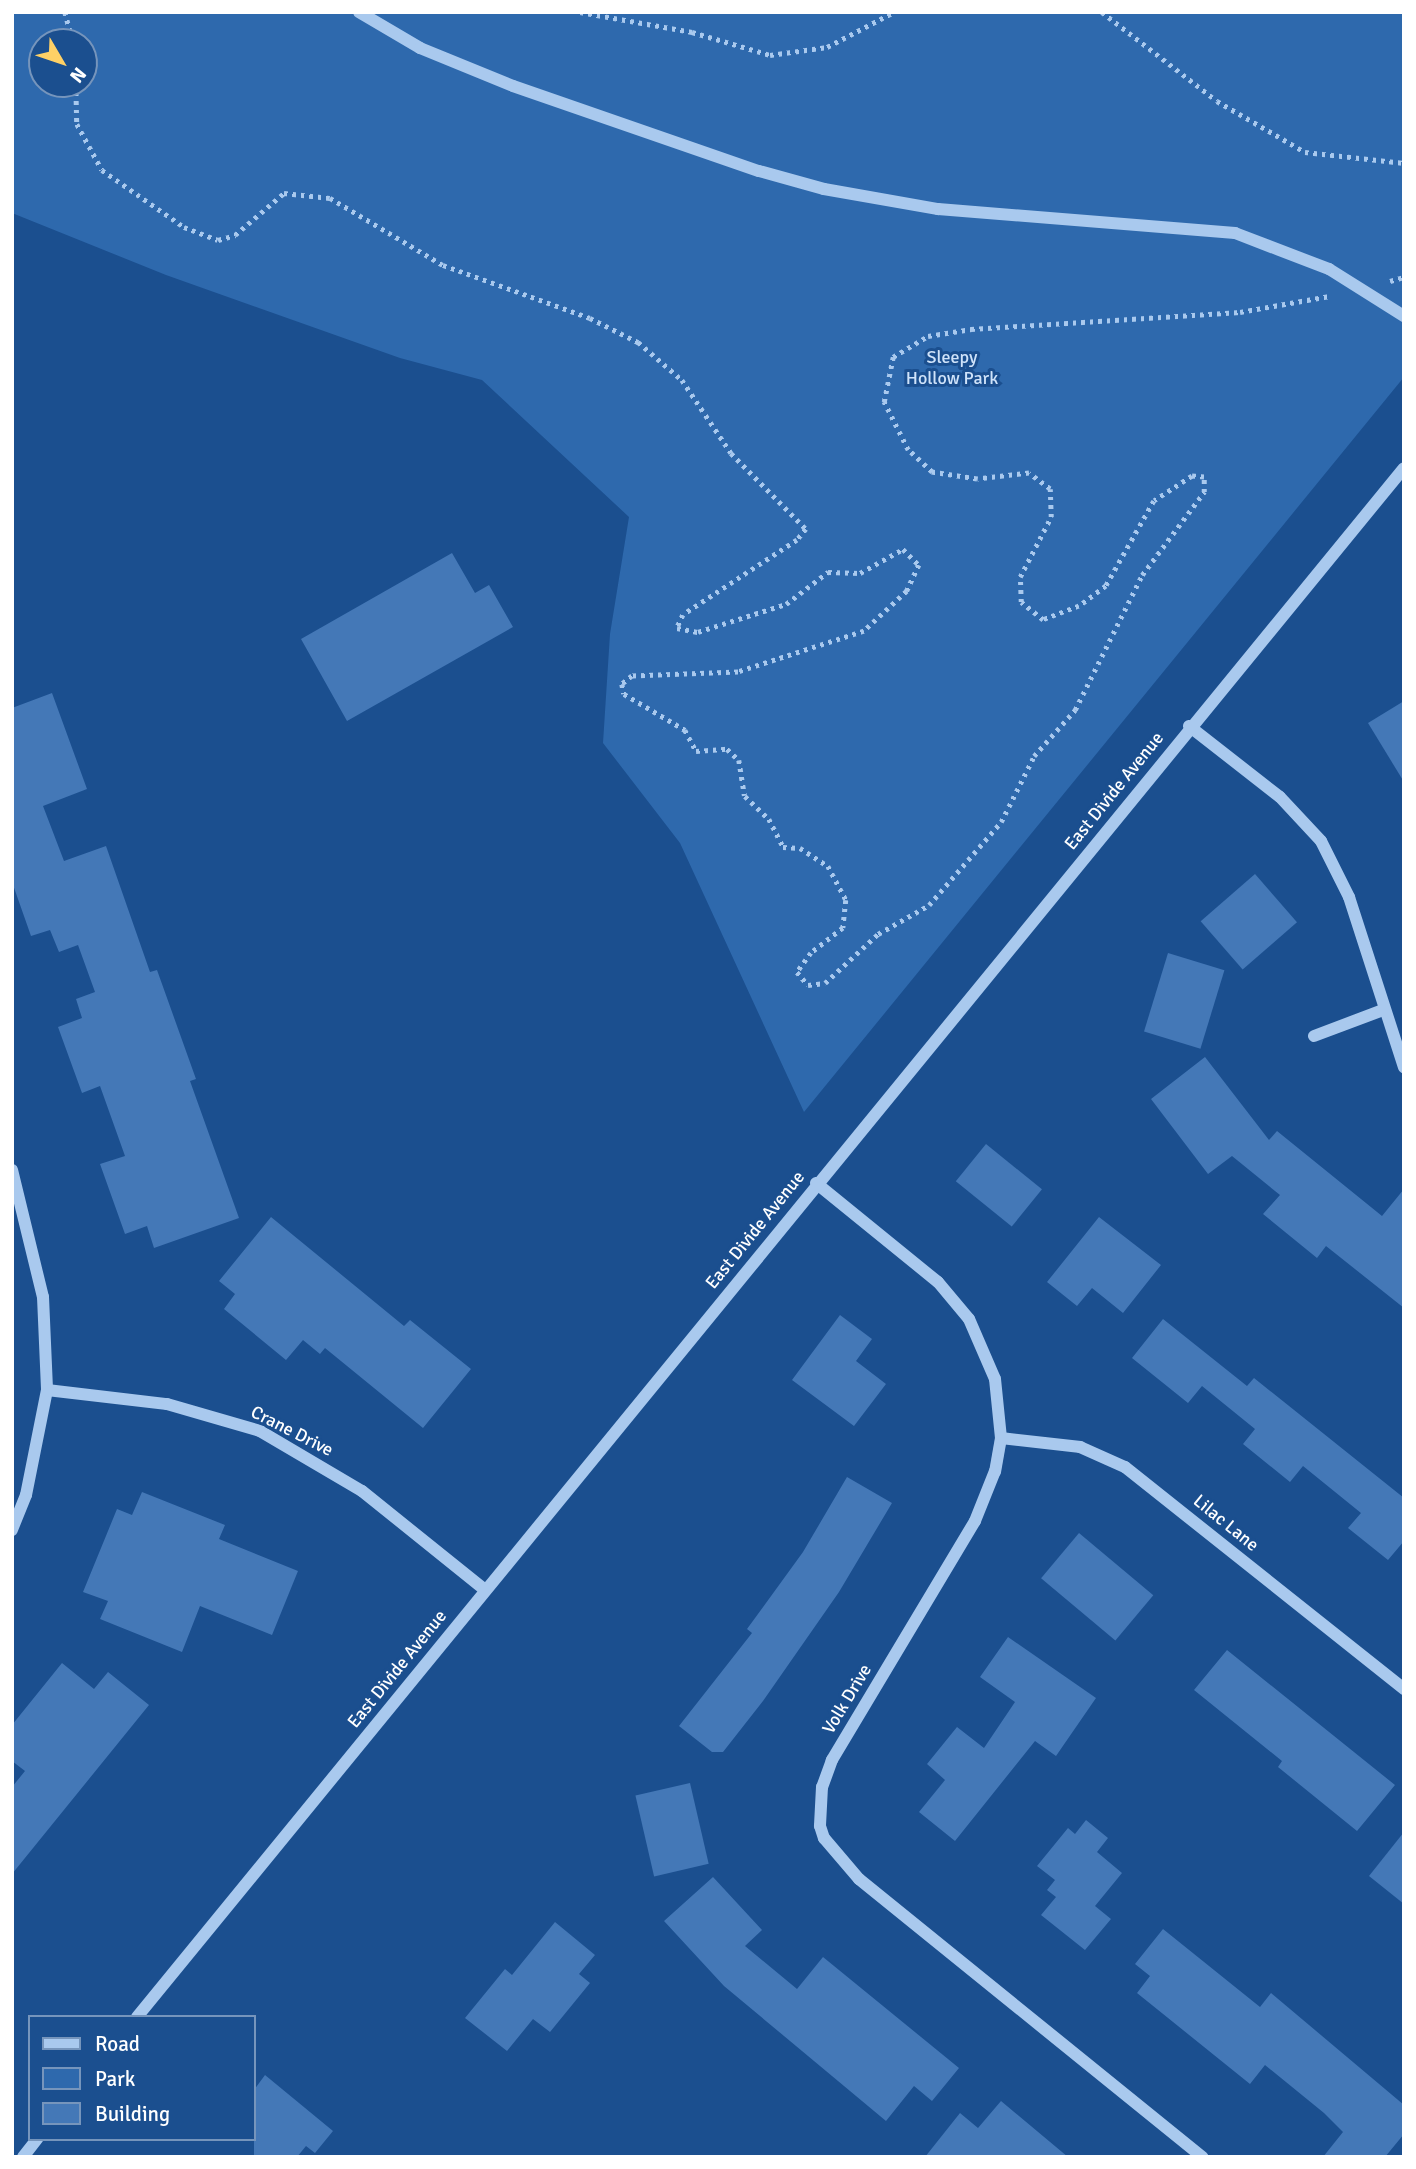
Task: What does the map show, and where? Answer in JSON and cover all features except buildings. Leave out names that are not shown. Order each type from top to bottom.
[{"type":"street","points":[[359,12],[420,48],[513,86],[824,189],[938,209],[1235,233],[1287,250],[1366,289],[1404,316]]},
{"type":"street","name":"East Divide Avenue","points":[[138,2015],[1189,726],[1404,468]]},
{"type":"street","points":[[1189,726],[1280,797],[1321,841],[1349,897],[1383,1010],[1404,1067]]},
{"type":"street","points":[[1314,1036],[1383,1010]]},
{"type":"street","points":[[12,1170],[43,1297],[47,1391],[32,1468],[12,1530]]},
{"type":"street","name":"Volk Drive","points":[[816,1183],[926,1271],[964,1311],[992,1368],[1001,1438],[995,1471],[975,1521],[832,1760],[822,1787],[820,1826],[831,1849],[859,1879],[1202,2157]]},
{"type":"street","name":"Crane Drive","points":[[47,1391],[167,1404],[260,1431],[362,1491],[484,1589]]},
{"type":"street","name":"Lilac Lane","points":[[1001,1438],[1080,1447],[1125,1467],[1404,1689]]},
{"type":"street","points":[[23,2157],[35,2141]]},
{"type":"path","points":[[580,12],[692,32],[770,55],[827,47],[894,12]]},
{"type":"path","points":[[1102,12],[1217,102],[1305,152],[1404,163]]},
{"type":"path","points":[[76,98],[77,124],[102,170],[184,227],[218,240],[235,235],[284,193],[330,198],[443,265],[590,318],[638,342],[682,380],[731,453],[806,528],[797,540],[683,615],[677,628],[698,632],[786,604],[828,572],[860,573],[903,549],[919,565],[907,591],[864,631],[738,672],[632,676],[622,684],[624,694],[685,730],[696,751],[727,749],[739,761],[745,796],[769,819],[783,847],[800,848],[828,866],[846,900],[843,928],[811,953],[797,972],[808,985],[825,983],[878,934],[929,905],[1002,822],[1034,756],[1075,710],[1142,575],[1204,492],[1204,477],[1192,476],[1154,501],[1106,586],[1079,607],[1043,620],[1021,602],[1020,577],[1051,517],[1051,489],[1029,473],[977,479],[932,472],[908,450],[884,402],[893,357],[928,336],[971,330],[1240,312],[1366,289],[1404,277]]},
{"type":"green space","name":"Sleepy Hollow Park","points":[[12,12],[1404,12],[1404,377],[804,1112],[680,843],[603,743],[610,634],[629,517],[482,380],[400,358],[166,275],[12,213]]}]
